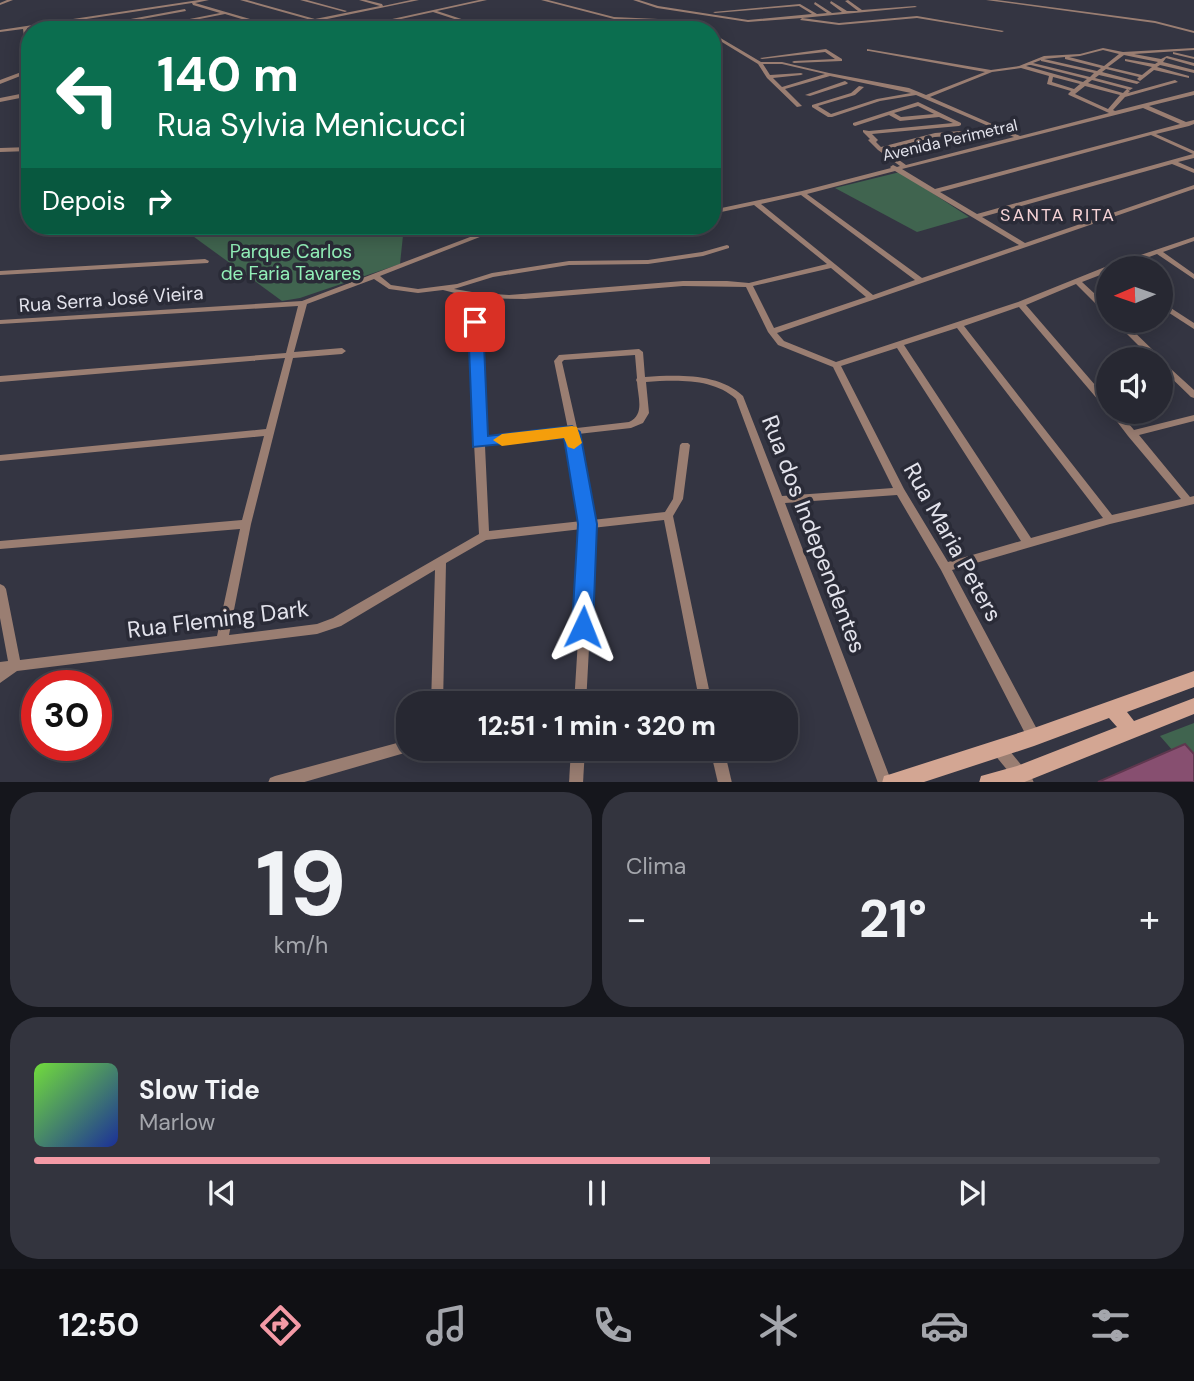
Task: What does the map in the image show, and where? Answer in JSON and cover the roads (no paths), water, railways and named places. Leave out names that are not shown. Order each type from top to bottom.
[{"type":"street","points":[[69,21],[207,0]]},
{"type":"street","points":[[242,0],[314,20]]},
{"type":"street","points":[[302,0],[353,12],[366,21]]},
{"type":"street","points":[[361,0],[386,6]]},
{"type":"street","points":[[309,21],[417,0]]},
{"type":"street","points":[[386,21],[485,0]]},
{"type":"street","points":[[635,0],[699,14],[753,21],[877,8],[915,7]]},
{"type":"street","points":[[988,0],[1155,22],[1194,32]]},
{"type":"street","points":[[0,3],[9,1]]},
{"type":"street","points":[[545,1],[623,20],[652,21]]},
{"type":"street","points":[[847,1],[880,20]]},
{"type":"street","points":[[831,2],[845,12]]},
{"type":"street","points":[[866,2],[894,19]]},
{"type":"street","points":[[192,3],[249,21]]},
{"type":"street","points":[[815,3],[849,23]]},
{"type":"street","points":[[737,5],[753,21]]},
{"type":"street","points":[[699,14],[800,5],[834,24]]},
{"type":"street","points":[[122,21],[205,6]]},
{"type":"street","points":[[787,7],[801,16]]},
{"type":"street","points":[[891,7],[909,17]]},
{"type":"street","points":[[773,8],[784,18]]},
{"type":"street","points":[[434,12],[464,21]]},
{"type":"street","points":[[183,21],[225,13]]},
{"type":"street","points":[[855,15],[864,22]]},
{"type":"street","points":[[793,17],[834,24],[909,17],[1002,31]]},
{"type":"street","points":[[0,31],[21,28]]},
{"type":"street","points":[[721,39],[758,61],[769,77],[799,106]]},
{"type":"street","points":[[928,96],[991,71],[1020,67],[1038,59],[1055,56],[1080,55],[1103,49],[1123,53],[1194,51]]},
{"type":"street","points":[[826,50],[840,60],[782,63],[758,61],[826,50]]},
{"type":"street","points":[[869,50],[991,71]]},
{"type":"street","points":[[1173,52],[1194,58]]},
{"type":"street","points":[[1051,76],[1049,83],[1112,112],[1130,88],[1173,52]]},
{"type":"street","points":[[1073,93],[1123,53]]},
{"type":"street","points":[[1123,53],[1194,92]]},
{"type":"street","points":[[1080,55],[1187,77]]},
{"type":"street","points":[[1055,56],[1104,67],[1194,72]]},
{"type":"street","points":[[1117,58],[1152,70],[1163,85]]},
{"type":"street","points":[[1038,59],[1096,72],[1194,65]]},
{"type":"street","points":[[782,63],[919,93],[1020,138]]},
{"type":"street","points":[[1030,64],[1130,88]]},
{"type":"street","points":[[1020,67],[1125,95],[1175,82]]},
{"type":"street","points":[[0,82],[21,74]]},
{"type":"street","points":[[769,77],[801,74]]},
{"type":"street","points":[[781,89],[830,74],[845,83],[905,95]]},
{"type":"street","points":[[808,95],[845,83]]},
{"type":"street","points":[[861,87],[844,98],[814,106],[830,116],[919,93]]},
{"type":"street","name":"Avenida Perimetral","points":[[721,210],[802,193],[893,167],[1020,138],[1194,92]]},
{"type":"street","points":[[0,100],[21,96]]},
{"type":"street","points":[[867,133],[959,124],[918,104],[855,124],[867,133],[875,139],[871,140],[880,149],[904,166]]},
{"type":"street","points":[[1144,106],[1191,124]]},
{"type":"street","points":[[890,113],[900,119],[941,115]]},
{"type":"street","points":[[953,121],[968,116]]},
{"type":"street","points":[[936,191],[1191,124]]},
{"type":"street","points":[[880,149],[935,135],[961,133]]},
{"type":"street","points":[[1154,135],[1194,155]]},
{"type":"street","points":[[0,150],[21,149]]},
{"type":"street","points":[[976,216],[1194,155]]},
{"type":"street","points":[[1173,162],[1194,171]]},
{"type":"street","points":[[893,167],[1023,244]]},
{"type":"street","points":[[772,332],[1194,187]]},
{"type":"street","points":[[802,193],[920,281]]},
{"type":"street","points":[[756,203],[872,298]]},
{"type":"street","name":"Rua Serra José Vieira","points":[[0,322],[303,303],[481,235]]},
{"type":"street","points":[[1143,256],[1194,239]]},
{"type":"street","points":[[374,275],[389,288],[401,291],[445,288],[492,275],[569,263],[648,262],[703,254],[727,247]]},
{"type":"street","points":[[1157,251],[1194,277]]},
{"type":"street","points":[[0,273],[205,261]]},
{"type":"street","points":[[445,288],[474,298],[506,299],[725,282],[749,285],[833,265]]},
{"type":"street","points":[[749,285],[772,332],[781,343],[836,365],[1021,304],[1096,274]]},
{"type":"street","points":[[1078,282],[1096,299]]},
{"type":"street","points":[[474,298],[484,536]]},
{"type":"street","points":[[222,639],[246,524],[303,303]]},
{"type":"street","points":[[1021,304],[1096,392]]},
{"type":"street","points":[[1173,312],[1194,327]]},
{"type":"street","points":[[959,325],[1110,520]]},
{"type":"street","points":[[1131,333],[1145,347]]},
{"type":"street","points":[[899,344],[1028,543]]},
{"type":"street","points":[[0,379],[342,351]]},
{"type":"street","points":[[479,443],[572,432],[631,425],[640,421],[644,413],[638,351],[558,359],[572,432],[587,524],[581,691]]},
{"type":"street","name":"Rua Maria Peters","points":[[836,365],[900,491],[946,567],[1034,737]]},
{"type":"street","points":[[1173,374],[1194,394]]},
{"type":"street","name":"Rua dos Independentes","points":[[640,380],[673,377],[734,390],[744,406],[885,782]]},
{"type":"street","points":[[1131,433],[1194,418]]},
{"type":"street","points":[[946,567],[1191,500],[1123,424]]},
{"type":"street","points":[[0,458],[270,432]]},
{"type":"street","points":[[685,445],[678,499],[668,516],[703,691]]},
{"type":"street","points":[[779,500],[900,491]]},
{"type":"street","name":"Rua Fleming Dark","points":[[0,668],[327,626],[484,536],[668,516]]},
{"type":"street","points":[[0,545],[246,524]]},
{"type":"street","points":[[437,691],[441,560]]},
{"type":"street","points":[[0,589],[15,666],[0,677]]},
{"type":"street","points":[[891,782],[999,749],[1194,679]]},
{"type":"street","points":[[988,782],[1022,779],[1131,730],[1194,706]]},
{"type":"street","points":[[1113,709],[1131,730]]},
{"type":"street","points":[[275,782],[396,749]]},
{"type":"street","points":[[999,749],[1022,779]]},
{"type":"street","points":[[576,782],[577,761]]},
{"type":"street","points":[[720,761],[725,782]]},
{"type":"district","name":"SANTA RITA","points":[[1058,215]]},
{"type":"park label","name":"Parque Carlos de Faria Tavares","points":[[291,262]]}]
